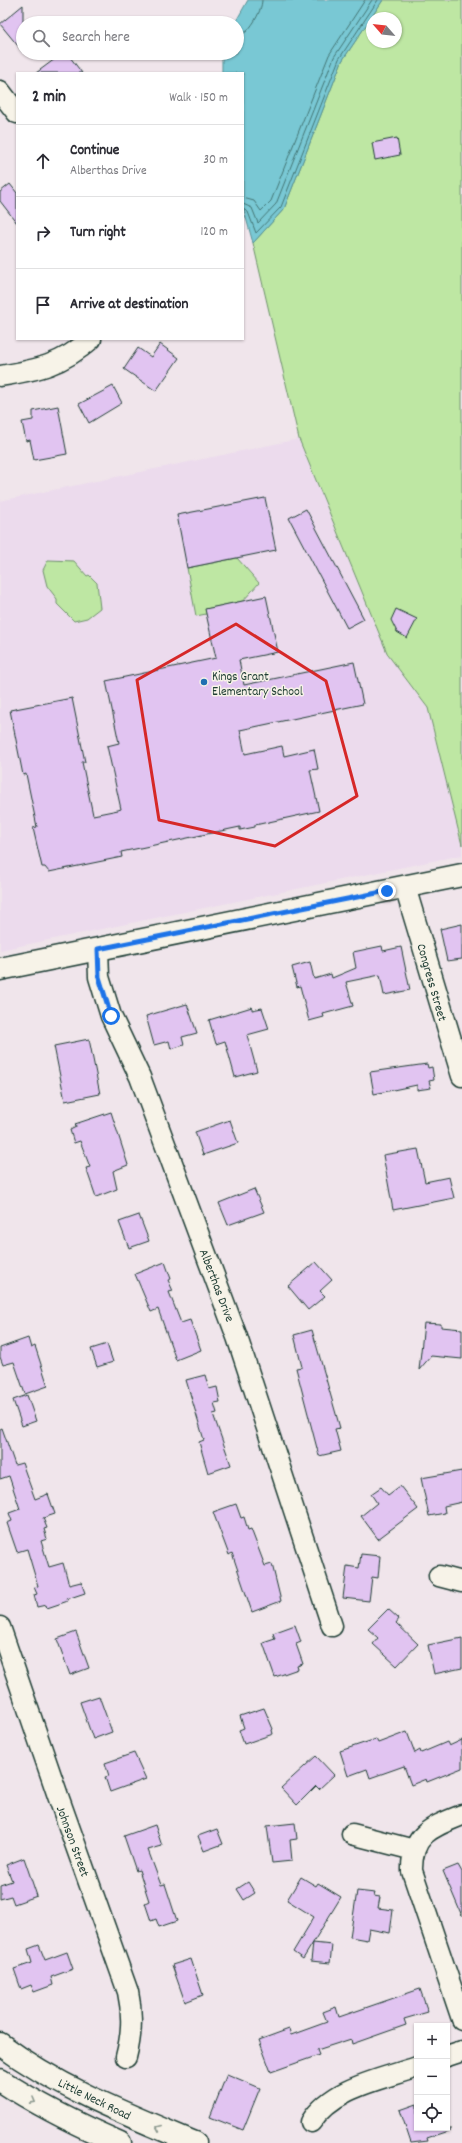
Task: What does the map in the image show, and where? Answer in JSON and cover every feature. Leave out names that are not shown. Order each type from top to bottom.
[{"type":"street","points":[[0,91],[16,112]]},
{"type":"street","points":[[0,376],[38,369],[58,363],[75,353],[90,340]]},
{"type":"street","points":[[0,968],[462,875]]},
{"type":"street","name":"Congress Street","points":[[405,887],[462,1076]]},
{"type":"street","name":"Alberthas Drive","points":[[98,949],[99,977],[111,1016],[140,1077],[237,1337],[332,1626]]},
{"type":"street","points":[[440,1576],[462,1582]]},
{"type":"street","name":"Johnson Street","points":[[0,1627],[128,1992],[132,2015],[132,2034],[126,2057]]},
{"type":"street","points":[[462,1815],[430,1829],[421,1837],[414,1850],[412,1871],[462,2019]]},
{"type":"street","points":[[352,1834],[414,1850]]},
{"type":"street","name":"Little Neck Road","points":[[0,2044],[51,2078],[94,2100],[195,2143]]},
{"type":"street","points":[[450,2055],[462,2051]]},
{"type":"street","points":[[311,2122],[326,2103],[340,2094],[414,2067]]},
{"type":"street","points":[[0,2080],[29,2099],[120,2143]]},
{"type":"highlighted area","points":[[236,624],[326,681],[357,796],[275,846],[159,820],[137,680]]},
{"type":"shaded area","name":"Kings Grant Elementary School","points":[[299,439],[388,655],[428,708],[462,845],[462,855],[0,950],[0,501]]},
{"type":"green space","points":[[383,0],[462,0],[462,845],[428,708],[388,655],[299,439],[253,243],[284,209],[342,61],[366,25],[366,48],[402,48],[402,12],[375,12]]},
{"type":"green space","points":[[237,558],[259,583],[243,601],[206,609],[206,614],[196,616],[187,568]]},
{"type":"green space","points":[[48,560],[74,561],[87,576],[89,575],[97,583],[100,608],[87,618],[74,621],[57,604],[57,599],[47,586],[43,570]]},
{"type":"water","points":[[248,0],[383,0],[375,12],[366,12],[366,25],[342,61],[284,209],[253,243],[244,211],[244,72],[222,72],[222,60],[244,60],[244,16],[239,16]]},
{"type":"building","points":[[23,5],[23,16],[16,16],[16,43],[0,24]]},
{"type":"building","points":[[54,60],[72,60],[81,72],[37,72]]},
{"type":"building","points":[[397,138],[400,155],[375,160],[372,143]]},
{"type":"building","points":[[10,184],[16,192],[16,222],[0,201],[0,192]]},
{"type":"building","points":[[160,344],[179,358],[156,391],[124,369],[138,348],[151,357]]},
{"type":"building","points":[[113,386],[122,403],[89,423],[79,404]]},
{"type":"building","points":[[58,406],[67,454],[34,460],[30,440],[26,441],[22,422],[33,420],[33,411]]},
{"type":"building","points":[[265,498],[276,550],[187,568],[177,515]]},
{"type":"building","points":[[306,509],[364,619],[347,628],[289,518]]},
{"type":"building","points":[[266,596],[278,652],[239,660],[244,685],[354,662],[363,704],[240,730],[245,754],[282,746],[284,756],[314,749],[318,769],[310,770],[319,811],[255,825],[255,827],[240,830],[240,827],[121,852],[122,857],[49,872],[45,867],[42,867],[33,828],[37,827],[26,774],[23,775],[10,710],[72,698],[85,762],[82,762],[93,815],[121,809],[107,746],[119,743],[106,681],[216,658],[205,609]]},
{"type":"building","points":[[396,609],[417,619],[407,638],[397,632],[391,620]]},
{"type":"building","points":[[462,924],[462,959],[447,961],[440,929]]},
{"type":"building","points":[[382,946],[383,951],[401,947],[410,990],[384,995],[380,975],[346,982],[353,1006],[323,1014],[324,1017],[309,1021],[300,986],[297,987],[292,967],[310,962],[314,979],[331,974],[332,978],[356,968],[353,952]]},
{"type":"building","points":[[187,1004],[197,1033],[182,1037],[184,1045],[171,1049],[169,1041],[154,1045],[146,1016]]},
{"type":"building","points":[[252,1007],[252,1010],[262,1008],[269,1029],[247,1035],[257,1071],[235,1077],[225,1041],[216,1044],[209,1020]]},
{"type":"building","points":[[89,1039],[100,1094],[65,1101],[54,1046]]},
{"type":"building","points":[[427,1064],[428,1068],[432,1067],[434,1080],[429,1081],[431,1088],[417,1090],[417,1085],[374,1094],[370,1072]]},
{"type":"building","points":[[111,1112],[128,1165],[113,1171],[117,1189],[96,1197],[86,1168],[90,1167],[80,1141],[74,1143],[70,1130],[76,1127],[75,1124]]},
{"type":"building","points":[[230,1120],[238,1143],[203,1155],[195,1132]]},
{"type":"building","points":[[418,1149],[425,1182],[449,1177],[454,1198],[393,1210],[383,1155]]},
{"type":"building","points":[[254,1189],[264,1212],[228,1225],[219,1203]]},
{"type":"building","points":[[139,1215],[149,1241],[129,1248],[119,1222]]},
{"type":"building","points":[[165,1262],[171,1279],[168,1280],[173,1291],[169,1292],[181,1323],[190,1320],[201,1350],[176,1360],[158,1309],[151,1312],[135,1274]]},
{"type":"building","points":[[316,1262],[332,1280],[320,1291],[325,1296],[308,1310],[288,1286]]},
{"type":"building","points":[[424,1323],[441,1324],[441,1327],[462,1329],[462,1359],[431,1356],[419,1370]]},
{"type":"building","points":[[312,1330],[340,1428],[335,1429],[341,1451],[319,1456],[296,1368],[302,1367],[294,1335]]},
{"type":"building","points":[[28,1338],[31,1348],[35,1346],[48,1386],[25,1394],[14,1362],[3,1365],[0,1357],[0,1348]]},
{"type":"building","points":[[107,1344],[113,1362],[97,1367],[91,1349]]},
{"type":"building","points":[[205,1375],[209,1389],[217,1387],[220,1402],[214,1403],[217,1413],[213,1414],[231,1465],[208,1473],[199,1442],[204,1440],[186,1380]]},
{"type":"building","points":[[27,1395],[36,1421],[22,1426],[13,1400]]},
{"type":"building","points":[[2,1428],[15,1465],[22,1463],[35,1499],[48,1494],[55,1514],[43,1518],[47,1528],[44,1529],[47,1539],[41,1541],[49,1567],[63,1563],[69,1585],[81,1582],[85,1593],[47,1608],[46,1605],[37,1607],[34,1595],[37,1594],[34,1587],[38,1586],[27,1549],[17,1552],[7,1523],[12,1521],[9,1513],[20,1509],[9,1476],[0,1479],[0,1429]]},
{"type":"building","points":[[462,1471],[462,1502],[444,1506],[445,1513],[429,1516],[421,1478]]},
{"type":"building","points":[[400,1486],[418,1509],[378,1539],[361,1516],[377,1503],[371,1494],[381,1487],[388,1495]]},
{"type":"building","points":[[236,1504],[241,1518],[244,1517],[248,1530],[251,1529],[265,1566],[272,1564],[281,1601],[252,1612],[232,1553],[229,1555],[213,1512]]},
{"type":"building","points":[[361,1554],[380,1556],[378,1578],[372,1577],[369,1601],[343,1598],[347,1566],[359,1568]]},
{"type":"building","points":[[388,1609],[399,1619],[396,1623],[418,1644],[397,1666],[373,1644],[378,1638],[368,1629]]},
{"type":"building","points":[[295,1625],[301,1642],[296,1644],[303,1664],[297,1666],[298,1669],[275,1677],[263,1643],[275,1639],[273,1633]]},
{"type":"building","points":[[76,1632],[89,1668],[70,1675],[57,1639]]},
{"type":"building","points":[[462,1638],[462,1668],[434,1674],[428,1645]]},
{"type":"building","points":[[99,1696],[112,1732],[93,1739],[80,1702]]},
{"type":"building","points":[[264,1708],[273,1729],[273,1734],[244,1744],[239,1730],[244,1728],[240,1716]]},
{"type":"building","points":[[407,1732],[415,1753],[420,1750],[421,1753],[447,1742],[449,1746],[462,1740],[462,1768],[427,1782],[426,1779],[411,1785],[404,1766],[370,1778],[367,1769],[348,1776],[340,1751],[376,1739],[378,1743]]},
{"type":"building","points":[[134,1753],[146,1779],[110,1792],[105,1777],[109,1776],[105,1763]]},
{"type":"building","points":[[316,1756],[334,1775],[319,1789],[316,1786],[297,1805],[281,1788]]},
{"type":"building","points":[[295,1823],[297,1839],[290,1840],[292,1861],[272,1863],[267,1826]]},
{"type":"building","points":[[155,1825],[162,1846],[148,1850],[161,1885],[165,1884],[177,1921],[159,1927],[156,1919],[151,1921],[145,1903],[149,1901],[139,1870],[136,1871],[124,1836]]},
{"type":"building","points":[[217,1829],[223,1844],[204,1851],[198,1836]]},
{"type":"building","points":[[24,1858],[37,1896],[14,1904],[11,1896],[0,1899],[0,1885],[12,1881],[6,1865]]},
{"type":"building","points":[[458,1865],[462,1872],[462,1916],[443,1871]]},
{"type":"building","points":[[301,1877],[316,1886],[318,1883],[341,1897],[303,1959],[293,1952],[314,1917],[287,1900]]},
{"type":"building","points":[[248,1882],[255,1893],[244,1900],[237,1889]]},
{"type":"building","points":[[357,1891],[375,1893],[374,1896],[380,1897],[378,1908],[393,1910],[390,1933],[369,1929],[367,1940],[350,1937]]},
{"type":"building","points":[[313,1943],[332,1945],[330,1963],[311,1961]]},
{"type":"building","points":[[39,1945],[45,1960],[67,1952],[73,1969],[51,1977],[53,1985],[34,1992],[31,1985],[21,1989],[14,1969],[32,1963],[28,1949]]},
{"type":"building","points":[[191,1959],[203,1995],[185,2002],[172,1965]]},
{"type":"building","points":[[420,1989],[428,2012],[404,2019],[406,2025],[352,2044],[351,2039],[317,2050],[319,2055],[271,2072],[259,2040],[289,2029],[291,2035],[327,2022],[323,2012],[336,2007],[339,2017]]},
{"type":"building","points":[[227,2074],[260,2088],[243,2130],[210,2117]]},
{"type":"building","points":[[414,2105],[414,2131],[448,2131],[427,2138],[428,2141],[411,2143],[400,2110]]},
{"type":"place","name":"Kings Grant Elementary School","points":[[204,682]]},
{"type":"route","points":[[111,1016],[99,977],[98,949],[387,891]]}]
